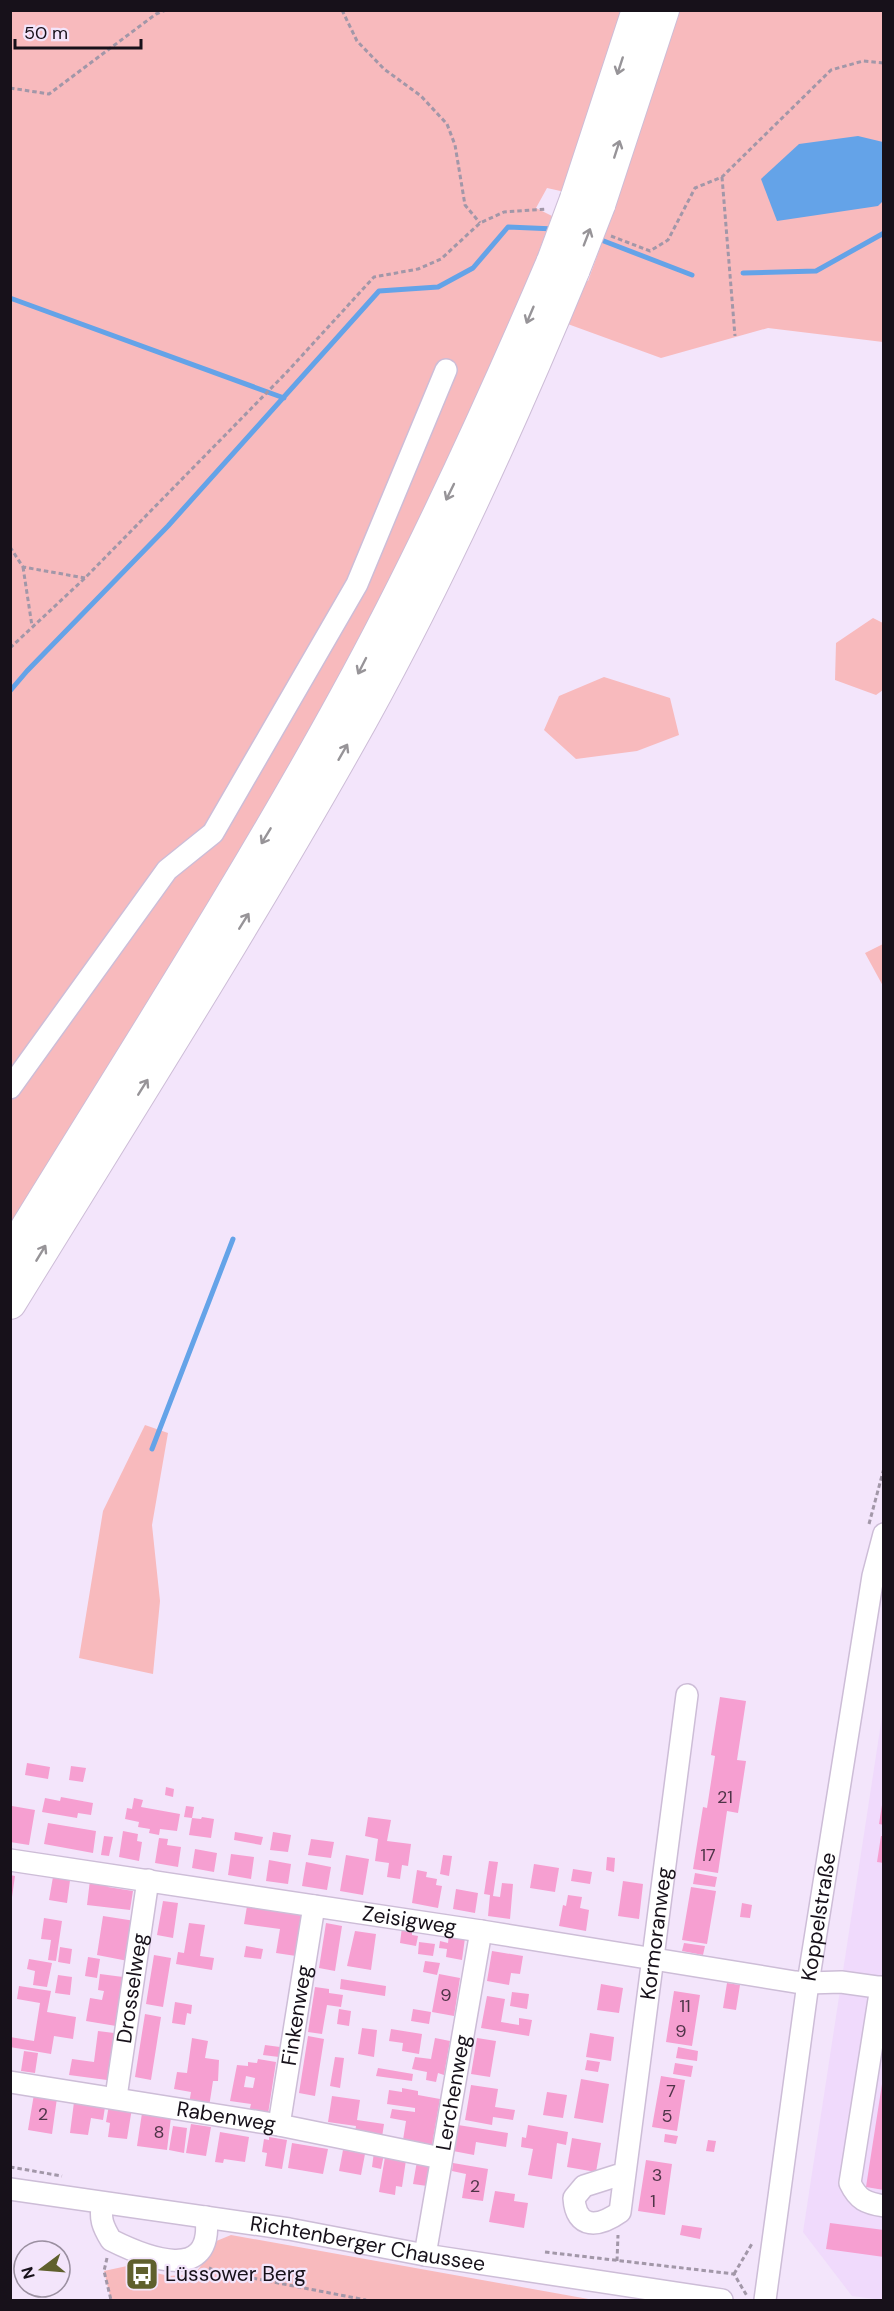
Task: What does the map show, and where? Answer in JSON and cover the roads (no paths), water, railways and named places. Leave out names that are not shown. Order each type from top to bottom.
[{"type":"highway","points":[[593,212],[638,10]]},
{"type":"highway","points":[[10,1255],[225,906],[346,696],[563,265],[593,212],[663,10]]},
{"type":"highway","points":[[10,1303],[259,897],[363,717],[454,540],[536,361],[563,265]]},
{"type":"street","points":[[10,1088],[167,870],[213,833],[357,584],[446,370]]},
{"type":"street","name":"Koppelstraße","points":[[765,2301],[808,1983],[873,1576],[884,1534]]},
{"type":"street","name":"Kormoranweg","points":[[625,2173],[584,2186],[574,2198],[574,2210],[584,2221],[595,2224],[608,2221],[620,2212],[687,1695]]},
{"type":"street","name":"Zeisigweg","points":[[10,1860],[808,1983],[841,1982],[882,1988]]},
{"type":"street","name":"Drosselweg","points":[[116,2097],[148,1880]]},
{"type":"street","name":"Finkenweg","points":[[279,2125],[314,1906]]},
{"type":"street","name":"Lerchenweg","points":[[425,2255],[481,1931]]},
{"type":"street","points":[[882,1988],[850,2183],[855,2194],[864,2203],[884,2206]]},
{"type":"street","name":"Rabenweg","points":[[10,2082],[116,2097],[279,2125],[441,2158]]},
{"type":"street","name":"Richtenberger Chaussee","points":[[10,2189],[289,2229],[425,2255],[722,2301]]},
{"type":"street","points":[[103,2204],[100,2212],[101,2220],[111,2240],[159,2260],[175,2262],[190,2259],[202,2248],[208,2233],[206,2217]]},
{"type":"water","points":[[858,136],[883,142],[883,201],[878,206],[777,221],[761,179],[799,144]]},
{"type":"waterway","points":[[10,691],[168,526],[379,291],[438,287],[473,268],[508,227],[555,229]]},
{"type":"waterway","points":[[743,273],[816,271],[884,233]]},
{"type":"waterway","points":[[596,238],[692,275]]},
{"type":"waterway","points":[[10,298],[284,398]]},
{"type":"waterway","points":[[152,1449],[233,1239]]},
{"type":"place","name":"Lüssower Berg","points":[[142,2274]]}]
